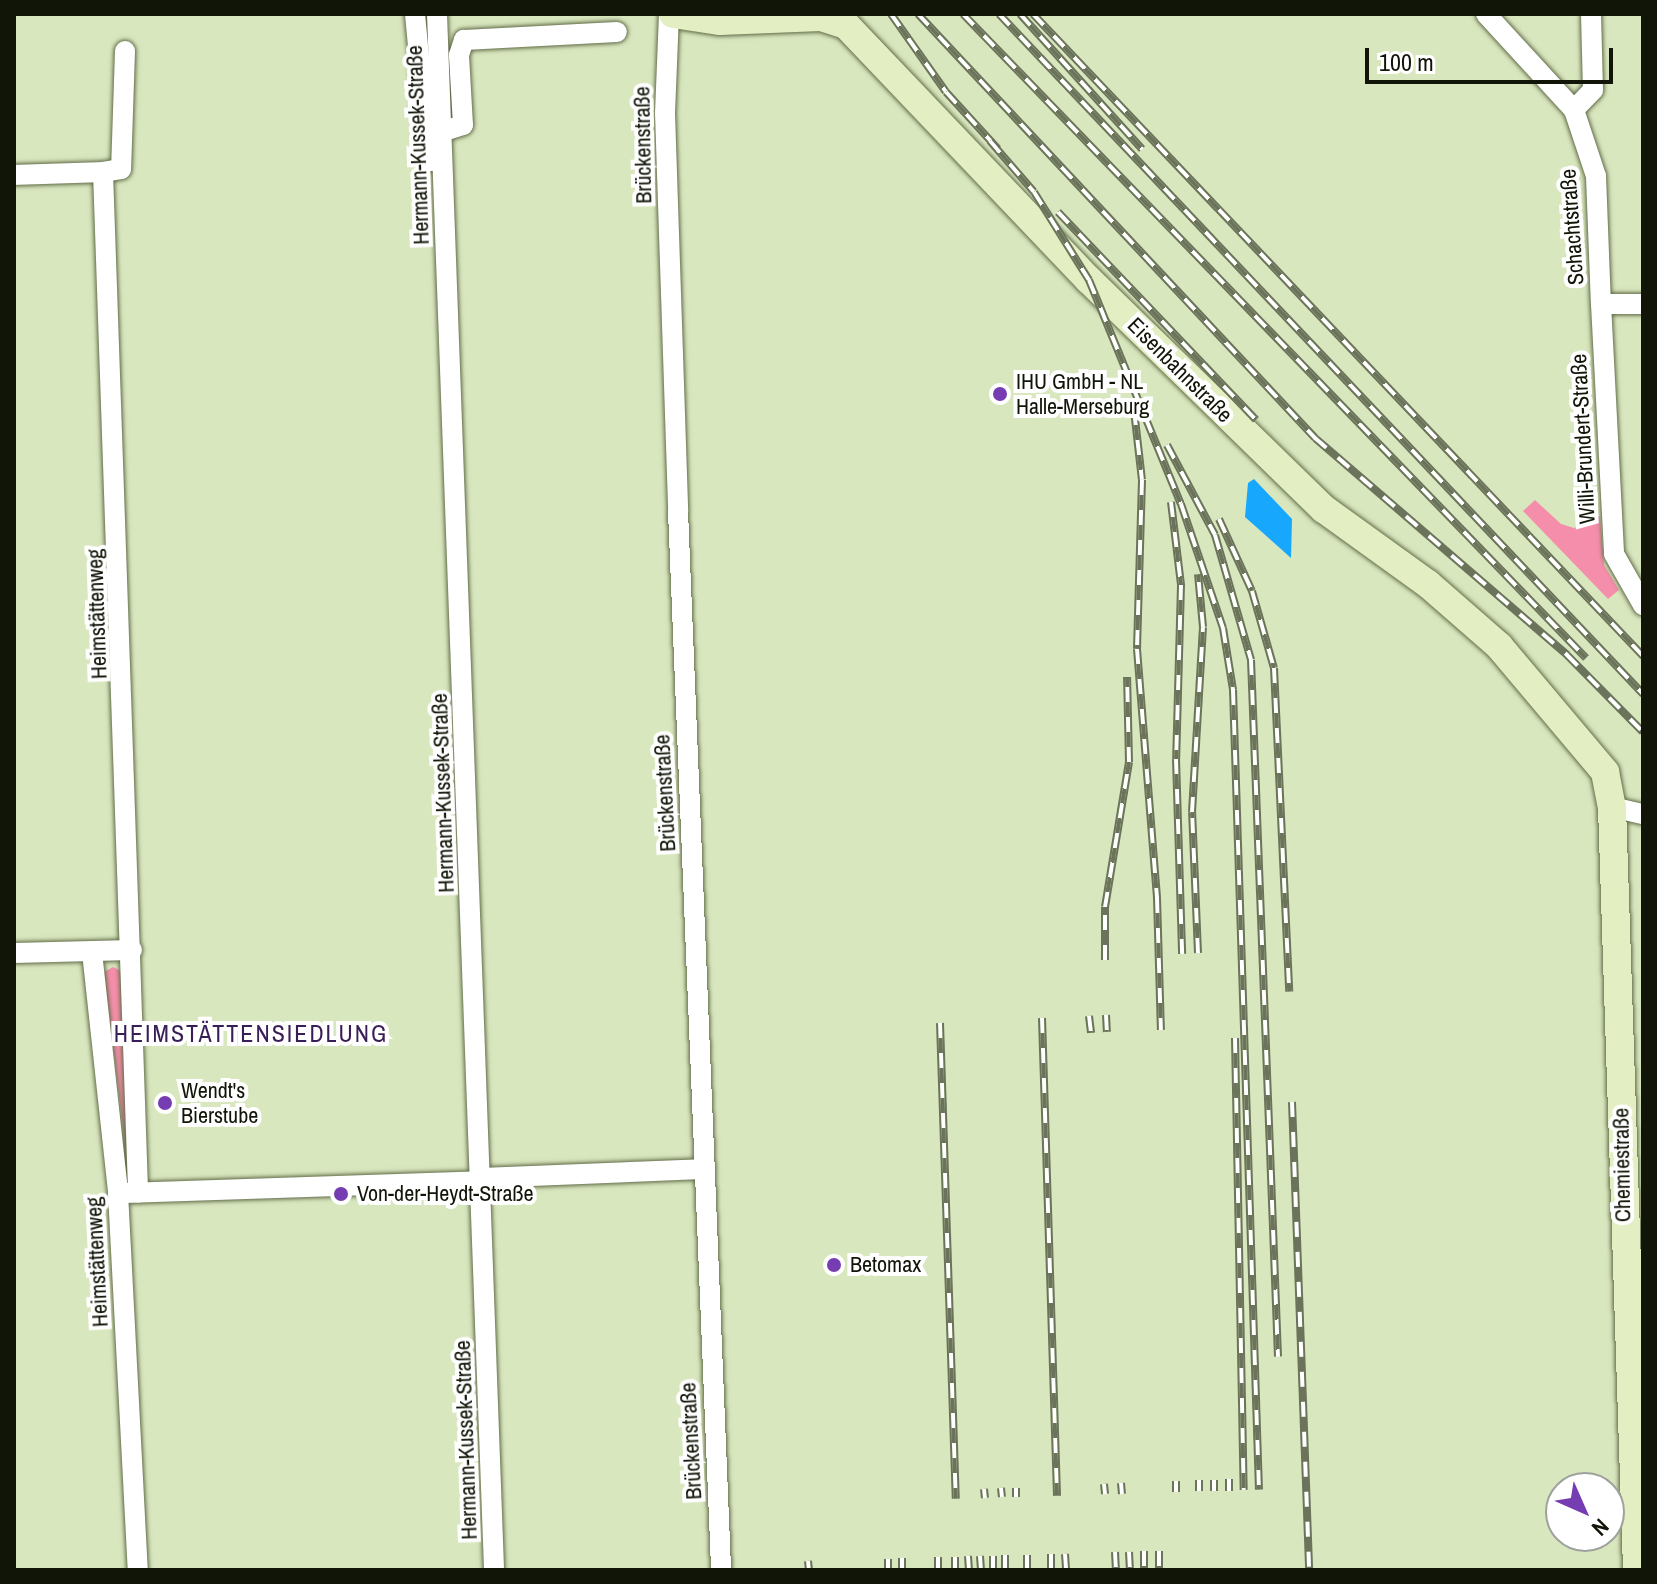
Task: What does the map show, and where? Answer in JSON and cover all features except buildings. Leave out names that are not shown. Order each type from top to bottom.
[{"type":"street","points":[[415,14],[429,161],[441,160]]},
{"type":"street","name":"Hermann-Kussek-Straße","points":[[437,14],[494,1570]]},
{"type":"street","name":"Eisenbahnstraße","points":[[671,14],[720,21],[821,17],[846,25],[1044,233],[1247,436],[1324,509],[1428,584],[1499,646],[1598,761],[1608,780],[1612,807]]},
{"type":"street","name":"Brückenstraße","points":[[671,14],[665,113],[702,1169],[721,1570]]},
{"type":"street","points":[[1486,14],[1574,110],[1593,90],[1591,14]]},
{"type":"street","points":[[441,132],[463,125],[459,55],[464,40],[617,32]]},
{"type":"street","points":[[14,175],[121,169],[125,51]]},
{"type":"street","name":"Schachtstraße","points":[[1574,110],[1596,176],[1601,304]]},
{"type":"street","name":"Heimstättenweg","points":[[103,172],[132,950],[128,1193],[138,1570]]},
{"type":"street","points":[[1601,304],[1643,304]]},
{"type":"street","name":"Willi-Brundert-Straße","points":[[1601,304],[1614,554],[1643,605]]},
{"type":"street","points":[[1612,807],[1643,814]]},
{"type":"street","name":"Chemiestraße","points":[[1612,807],[1637,1570]]},
{"type":"street","points":[[14,953],[132,950]]},
{"type":"street","name":"Heimstättenweg","points":[[92,952],[128,1193]]},
{"type":"street","points":[[128,1193],[702,1169]]},
{"type":"shaded area","points":[[1535,500],[1561,524],[1574,528],[1600,516],[1604,565],[1619,590],[1608,599],[1523,511]]},
{"type":"shaded area","points":[[113,967],[123,972],[129,1176],[104,972]]},
{"type":"water","points":[[1254,479],[1292,519],[1291,558],[1245,517],[1248,483]]},
{"type":"railway","points":[[891,14],[946,92],[998,149]]},
{"type":"railway","points":[[918,14],[1315,438],[1567,655],[1643,732]]},
{"type":"railway","points":[[963,14],[1586,658]]},
{"type":"railway","points":[[999,14],[1643,694]]},
{"type":"railway","points":[[1020,14],[1142,149]]},
{"type":"railway","points":[[1033,14],[1643,656]]},
{"type":"railway","points":[[990,141],[1034,192],[1089,280],[1181,504],[1223,628],[1233,690],[1259,1490]]},
{"type":"railway","points":[[1058,212],[1256,420]]},
{"type":"railway","points":[[1134,410],[1142,480],[1137,649],[1157,898],[1161,1030]]},
{"type":"railway","points":[[1167,445],[1215,535],[1251,660],[1278,1356]]},
{"type":"railway","points":[[1171,502],[1181,585],[1176,759],[1182,954]]},
{"type":"railway","points":[[1219,519],[1252,591],[1274,668],[1289,992]]},
{"type":"railway","points":[[1198,574],[1203,627],[1192,812],[1198,953]]},
{"type":"railway","points":[[1105,960],[1105,907],[1129,762],[1127,677]]},
{"type":"railway","points":[[1106,1015],[1107,1032]]},
{"type":"railway","points":[[1089,1016],[1091,1033]]},
{"type":"railway","points":[[1042,1018],[1057,1496]]},
{"type":"railway","points":[[940,1023],[956,1499]]},
{"type":"railway","points":[[1235,1038],[1244,1490]]},
{"type":"railway","points":[[1292,1102],[1309,1570]]},
{"type":"railway","points":[[1229,1479],[1229,1491]]},
{"type":"railway","points":[[1199,1480],[1199,1491]]},
{"type":"railway","points":[[1214,1480],[1214,1491]]},
{"type":"railway","points":[[1176,1481],[1176,1492]]},
{"type":"railway","points":[[1121,1483],[1122,1494]]},
{"type":"railway","points":[[1104,1484],[1105,1494]]},
{"type":"railway","points":[[1001,1488],[1002,1497]]},
{"type":"railway","points":[[1016,1488],[1016,1497]]},
{"type":"railway","points":[[984,1489],[985,1498]]},
{"type":"railway","points":[[1144,1551],[1144,1570]]},
{"type":"railway","points":[[1159,1551],[1159,1570]]},
{"type":"railway","points":[[1115,1552],[1116,1570]]},
{"type":"railway","points":[[1129,1552],[1130,1570]]},
{"type":"railway","points":[[1051,1554],[1051,1570]]},
{"type":"railway","points":[[1065,1554],[1066,1570]]},
{"type":"railway","points":[[1005,1555],[1005,1570]]},
{"type":"railway","points":[[1027,1555],[1027,1570]]},
{"type":"railway","points":[[968,1556],[969,1570]]},
{"type":"railway","points":[[980,1556],[981,1570]]},
{"type":"railway","points":[[993,1556],[993,1570]]},
{"type":"railway","points":[[938,1557],[938,1570]]},
{"type":"railway","points":[[955,1557],[955,1570]]},
{"type":"railway","points":[[902,1558],[902,1570]]},
{"type":"railway","points":[[888,1559],[888,1570]]},
{"type":"railway","points":[[808,1561],[809,1570]]},
{"type":"place","name":"IHU GmbH - NL Halle-Merseburg","points":[[1000,394]]},
{"type":"place","name":"Wendt's Bierstube","points":[[165,1103]]},
{"type":"place","name":"Von-der-Heydt-Straße","points":[[341,1194]]},
{"type":"place","name":"Betomax","points":[[834,1265]]},
{"type":"district","name":"HEIMSTÄTTENSIEDLUNG","points":[[251,1034]]}]
